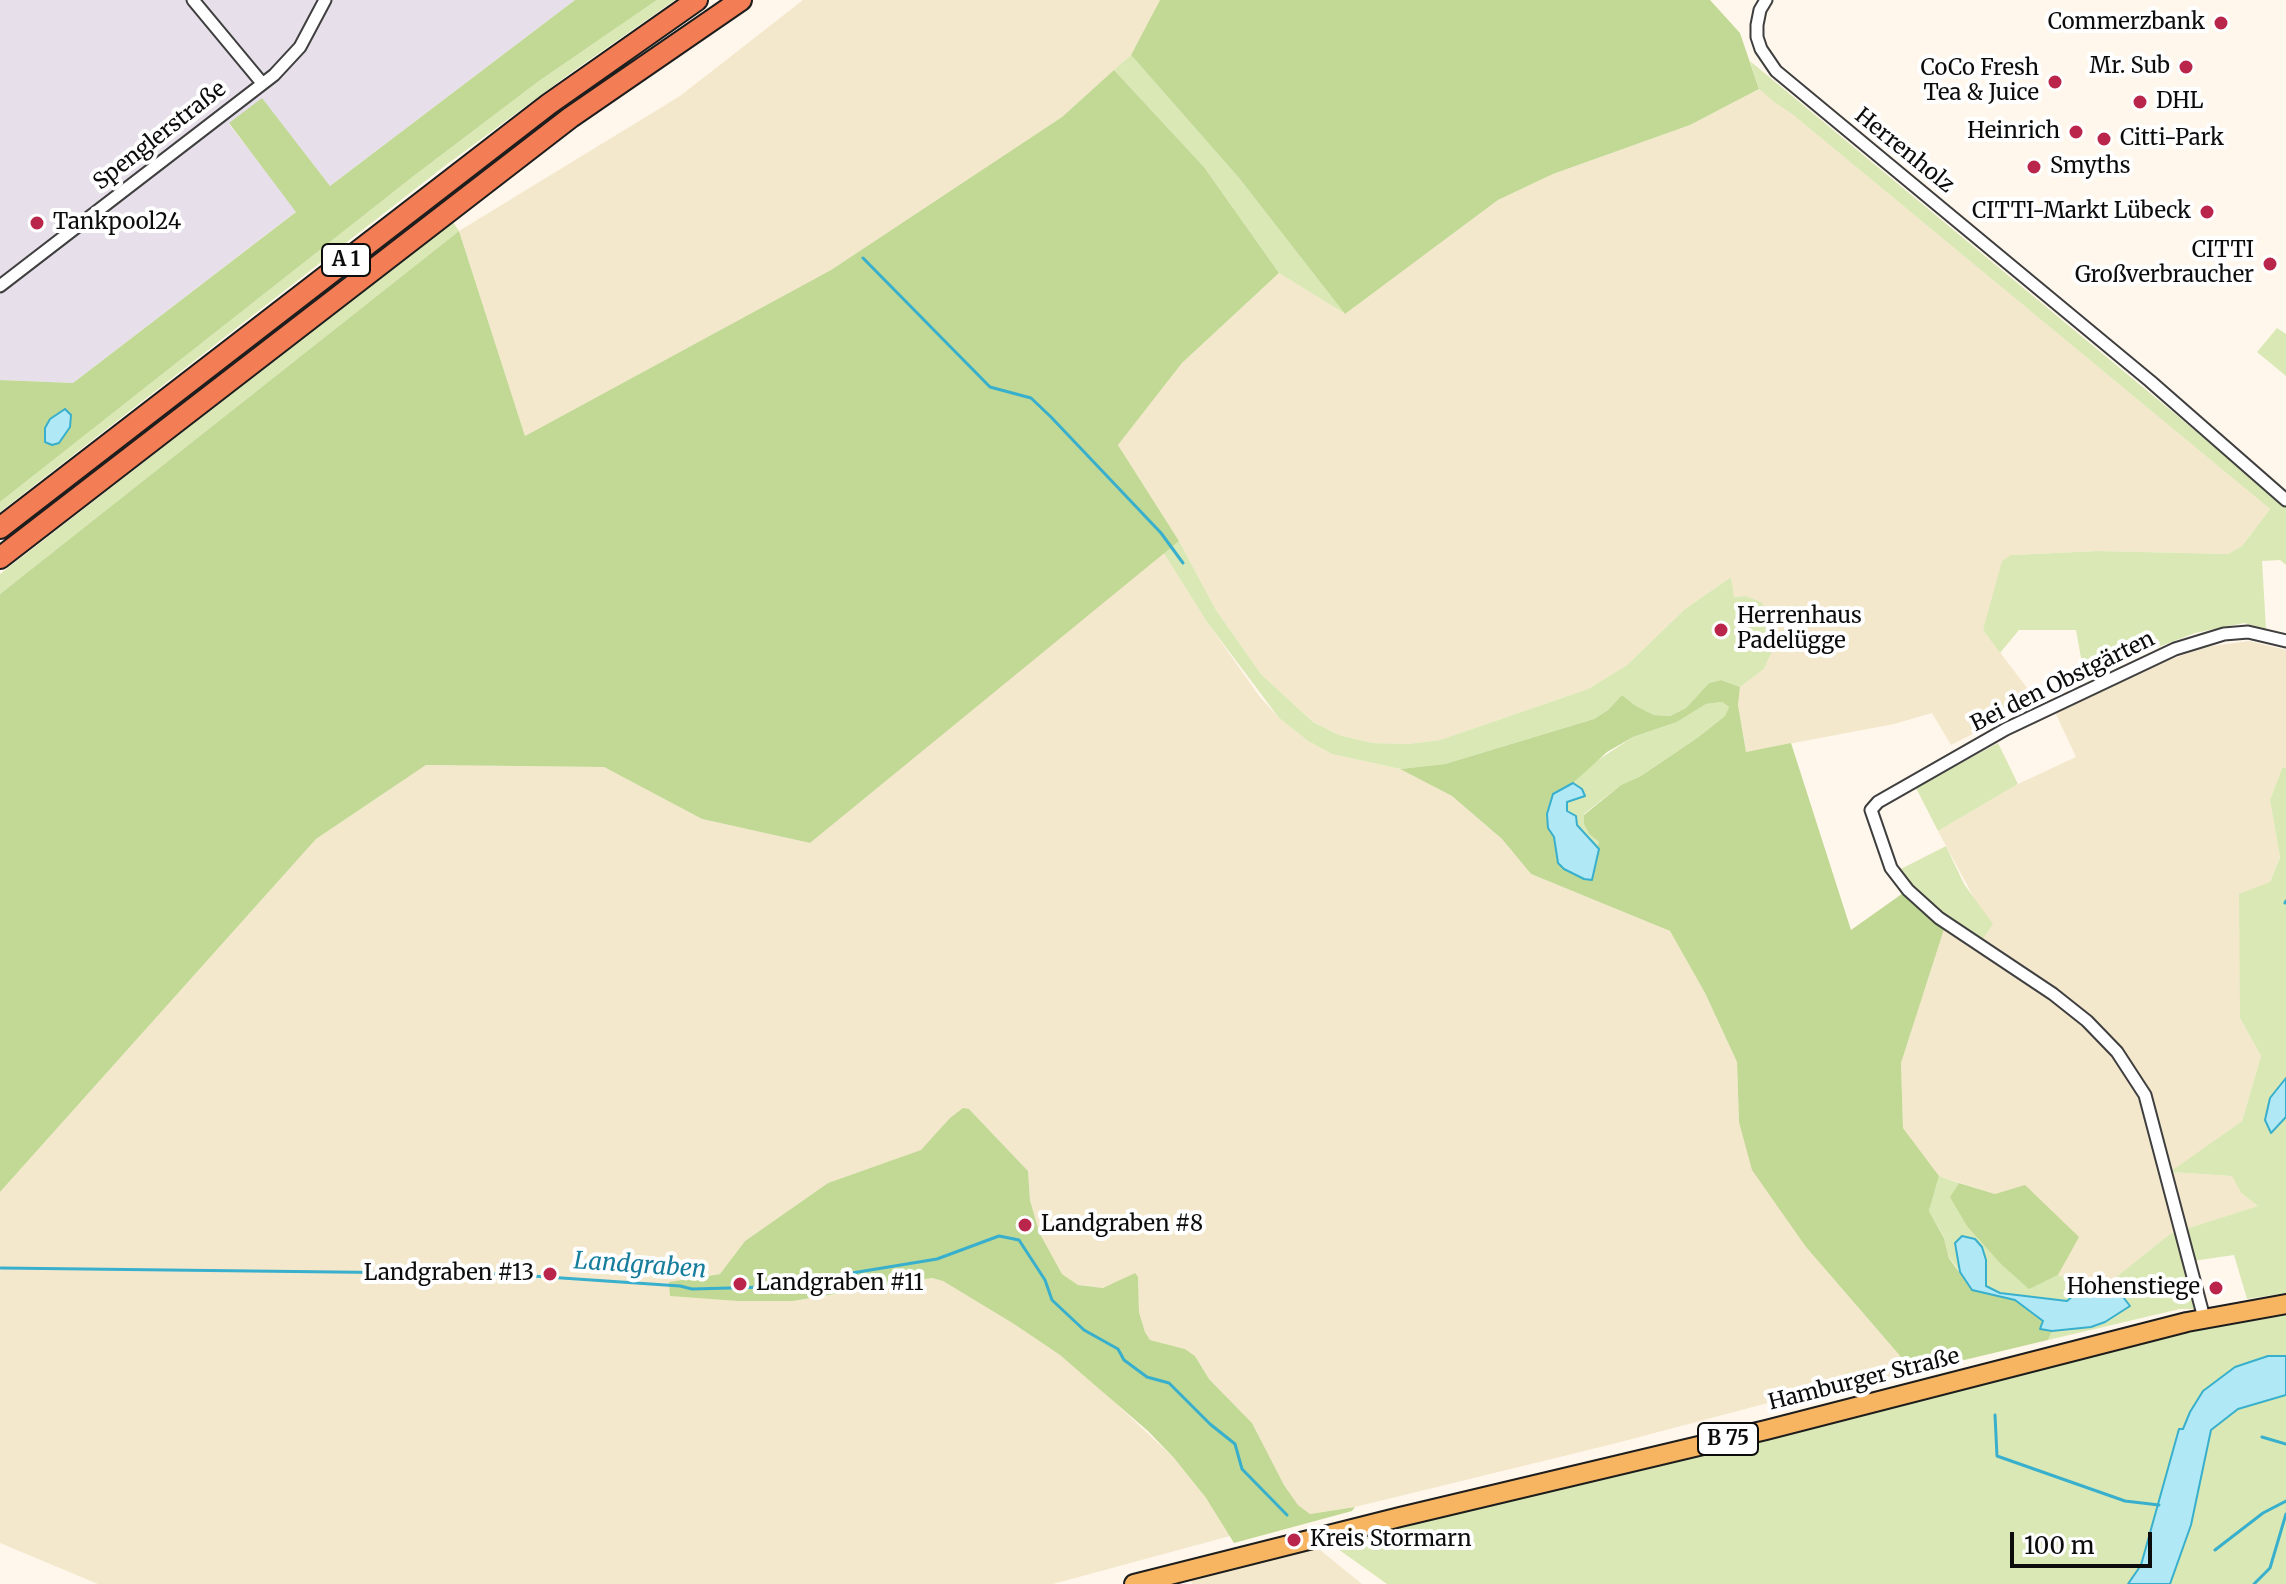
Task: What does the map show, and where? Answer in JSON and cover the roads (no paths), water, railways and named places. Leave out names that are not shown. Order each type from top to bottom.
[{"type":"highway","name":"A 1","points":[[0,528],[549,104],[697,0]]},
{"type":"highway","name":"A 1","points":[[0,558],[571,117],[741,0]]},
{"type":"main road","name":"Hamburger Straße","points":[[1134,1584],[1766,1430],[2204,1318],[2286,1304]]},
{"type":"street","points":[[193,0],[262,83]]},
{"type":"street","name":"Spenglerstraße","points":[[0,286],[274,75],[300,47],[325,0]]},
{"type":"street","name":"Herrenholz","points":[[1766,0],[1757,25],[1757,37],[1776,71],[2138,371],[2286,500]]},
{"type":"street","name":"Bei den Obstgärten","points":[[2204,1318],[2145,1095],[2124,1063],[2087,1021],[2053,994],[1939,918],[1908,890],[1891,868],[1871,810],[1878,802],[2006,729],[2175,649],[2224,634],[2248,632],[2286,641]]},
{"type":"water","points":[[65,409],[71,415],[70,427],[59,443],[52,445],[45,442],[45,428],[50,419]]},
{"type":"water","points":[[1573,783],[1582,789],[1585,796],[1567,802],[1567,811],[1576,816],[1577,825],[1599,849],[1592,880],[1564,869],[1558,863],[1554,837],[1548,828],[1547,814],[1553,794]]},
{"type":"water","points":[[2286,1078],[2286,1117],[2271,1133],[2265,1120],[2270,1098]]},
{"type":"water","points":[[1962,1236],[1975,1239],[1982,1247],[1986,1260],[1986,1286],[2000,1293],[2067,1301],[2087,1284],[2111,1281],[2130,1306],[2091,1327],[2052,1331],[2040,1329],[2043,1321],[2015,1300],[1972,1290],[1960,1272],[1955,1243]]},
{"type":"water","points":[[2268,1356],[2286,1356],[2286,1395],[2238,1409],[2211,1430],[2191,1525],[2170,1584],[2128,1584],[2141,1565],[2179,1429],[2183,1429],[2203,1391],[2235,1367]]},
{"type":"waterway","points":[[863,258],[990,387],[1031,398],[1051,417],[1161,533],[1183,563]]},
{"type":"waterway","name":"Landgraben","points":[[1,1268],[503,1274],[692,1289],[767,1287],[937,1259],[999,1236],[1019,1240],[1045,1280],[1052,1300],[1084,1330],[1118,1349],[1124,1360],[1147,1377],[1169,1383],[1235,1444],[1242,1469],[1287,1515]]},
{"type":"waterway","points":[[1995,1415],[1997,1456],[2125,1501],[2159,1505]]},
{"type":"waterway","points":[[2262,1437],[2286,1444]]},
{"type":"waterway","points":[[2215,1550],[2263,1513],[2286,1501]]},
{"type":"waterway","points":[[2254,1584],[2270,1568],[2286,1514]]},
{"type":"place","name":"Commerzbank","points":[[2221,23]]},
{"type":"place","name":"Mr. Sub","points":[[2186,67]]},
{"type":"place","name":"CoCo Fresh Tea & Juice","points":[[2055,82]]},
{"type":"place","name":"DHL","points":[[2140,102]]},
{"type":"place","name":"Heinrich","points":[[2076,132]]},
{"type":"place","name":"Citti-Park","points":[[2104,139]]},
{"type":"place","name":"Smyths","points":[[2034,167]]},
{"type":"place","name":"CITTI-Markt Lübeck","points":[[2207,212]]},
{"type":"place","name":"Tankpool24","points":[[37,223]]},
{"type":"place","name":"CITTI Großverbraucher","points":[[2270,264]]},
{"type":"place","name":"Herrenhaus Padelügge","points":[[1721,630]]},
{"type":"place","name":"Landgraben #8","points":[[1025,1225]]},
{"type":"place","name":"Landgraben #13","points":[[550,1274]]},
{"type":"place","name":"Landgraben #11","points":[[740,1284]]},
{"type":"place","name":"Hohenstiege","points":[[2216,1288]]},
{"type":"place","name":"Kreis Stormarn","points":[[1294,1540]]}]
